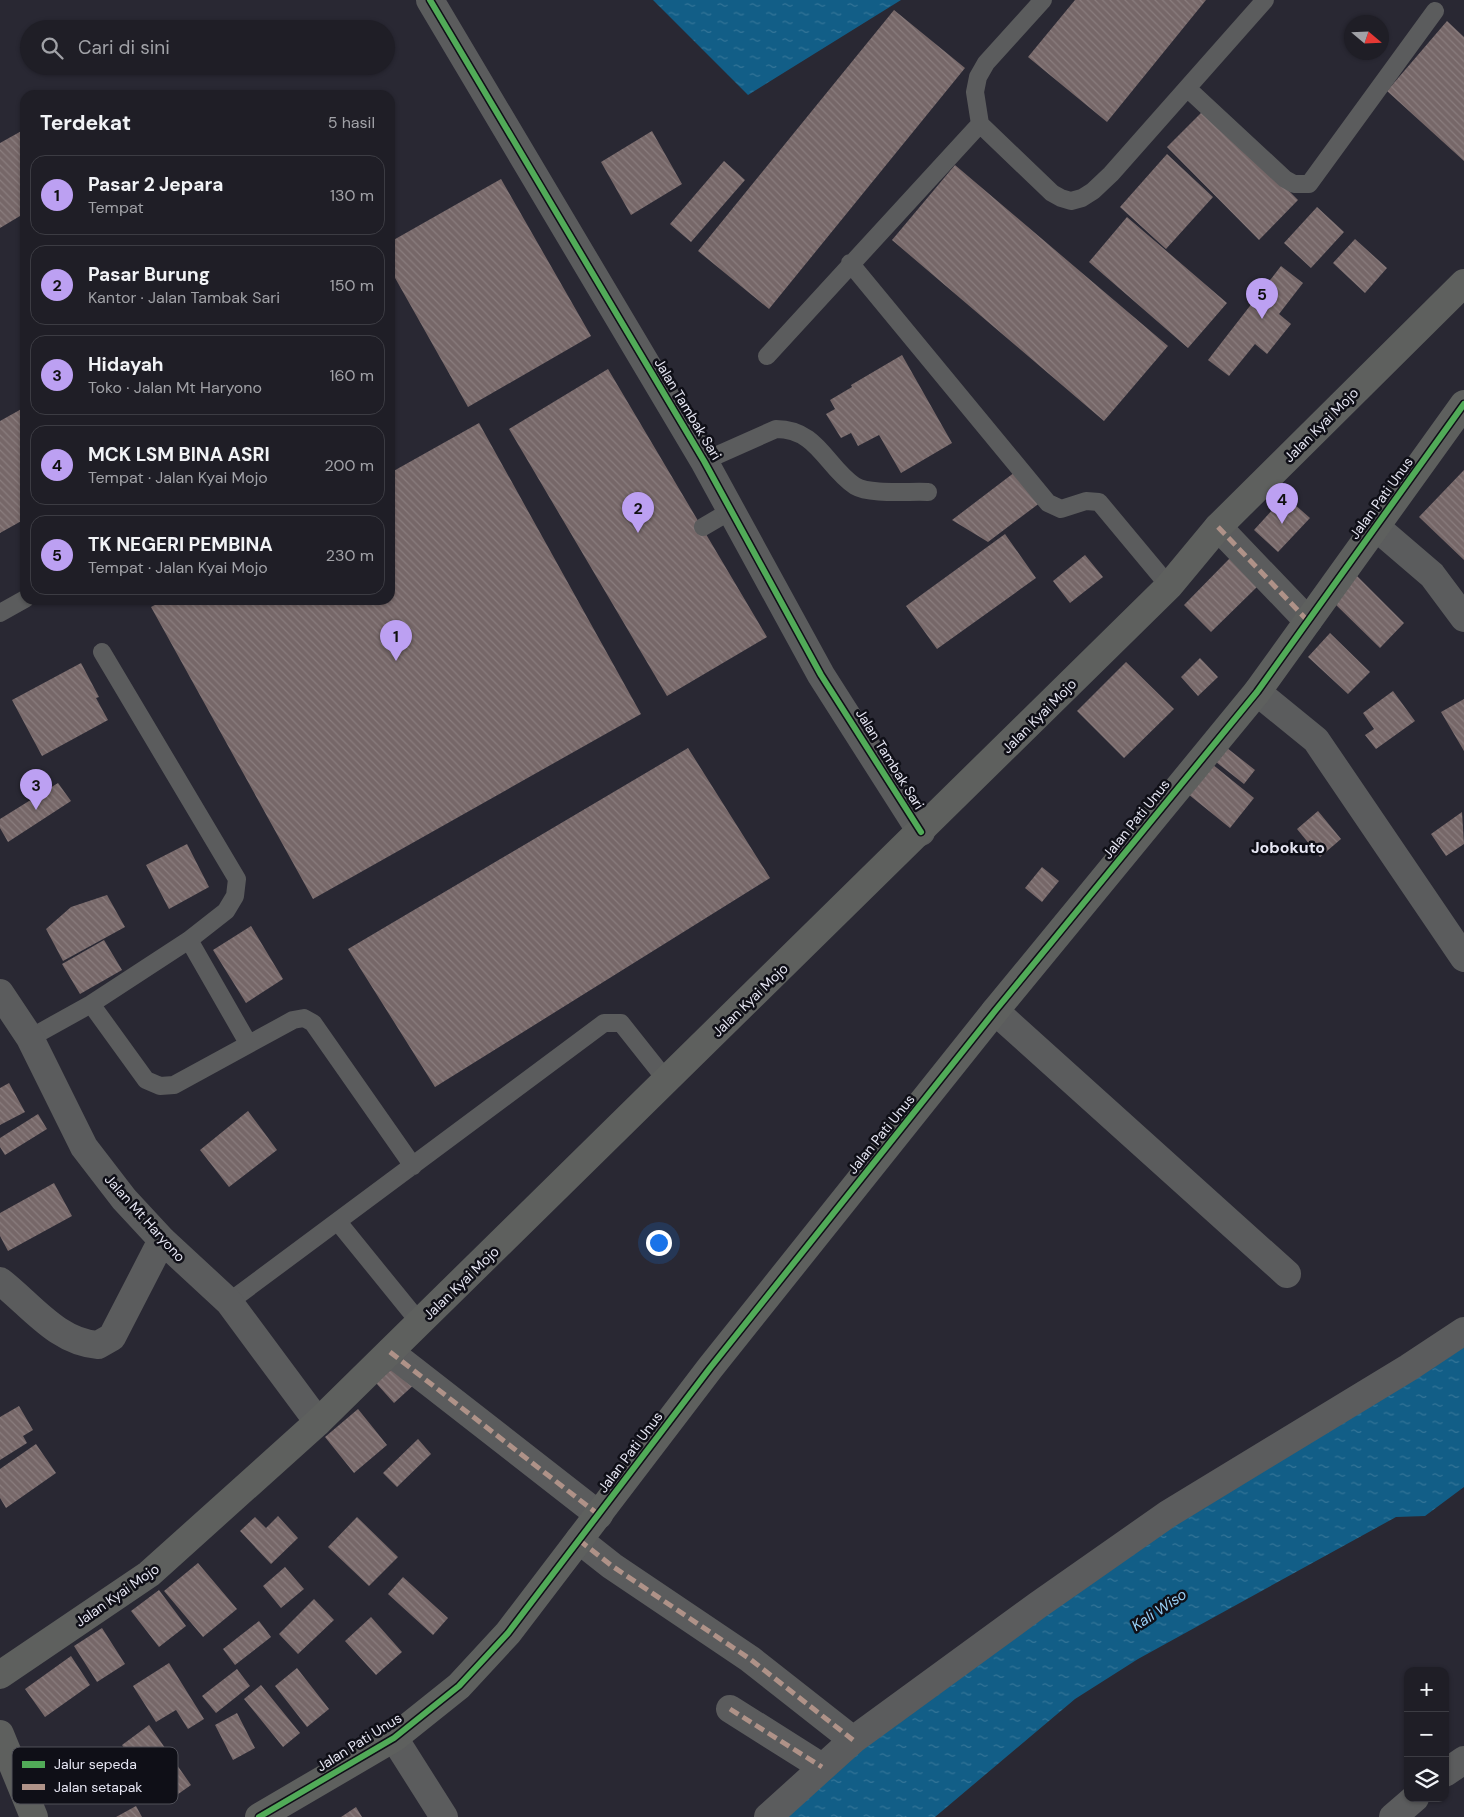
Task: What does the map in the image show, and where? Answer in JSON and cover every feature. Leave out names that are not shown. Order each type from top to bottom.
[{"type":"main road","name":"Jalan Kyai Mojo","points":[[0,1675],[149,1574],[318,1422],[921,832],[1169,586],[1218,527],[1464,283]]},
{"type":"main road","name":"Jalan Pati Unus","points":[[259,1817],[394,1738],[459,1686],[508,1633],[710,1368],[995,1011],[1257,692],[1464,404]]},
{"type":"main road","points":[[0,1734],[12,1763]]},
{"type":"main road","points":[[29,1804],[34,1817]]},
{"type":"street","name":"Jalan Tambak Sari","points":[[430,0],[704,461],[822,675],[921,832]]},
{"type":"street","points":[[1218,527],[1308,621]]},
{"type":"street","points":[[1376,527],[1432,575],[1464,618]]},
{"type":"street","points":[[1257,692],[1316,740],[1464,958]]},
{"type":"street","name":"Jalan Mt Haryono","points":[[0,993],[30,1038],[84,1147],[124,1199],[162,1240],[229,1302],[318,1422]]},
{"type":"street","points":[[995,1011],[1287,1274]]},
{"type":"street","points":[[0,1281],[61,1333],[89,1344],[104,1344],[112,1337],[162,1240]]},
{"type":"street","points":[[768,1817],[853,1740],[1038,1605],[1168,1514],[1408,1368],[1464,1331]]},
{"type":"street","points":[[390,1352],[599,1515]]},
{"type":"street","points":[[579,1540],[612,1566],[750,1659],[853,1740]]},
{"type":"street","points":[[730,1709],[822,1767]]},
{"type":"street","points":[[394,1738],[444,1817]]},
{"type":"street","points":[[1449,1770],[1464,1760]]},
{"type":"street","points":[[1394,1817],[1411,1802]]},
{"type":"lane","points":[[1043,0],[986,63],[978,77],[974,92],[980,124],[1052,193],[1071,200],[1093,191],[1265,0]]},
{"type":"lane","points":[[1187,88],[1285,179],[1294,184],[1309,184],[1436,12]]},
{"type":"lane","points":[[767,356],[850,263],[980,124]]},
{"type":"lane","points":[[850,263],[1048,503],[1061,509],[1086,501],[1099,502],[1169,586]]},
{"type":"lane","points":[[704,461],[776,429],[788,429],[801,434],[814,444],[855,485],[867,491],[928,492]]},
{"type":"lane","points":[[704,527],[732,510]]},
{"type":"lane","points":[[0,613],[20,602]]},
{"type":"lane","points":[[30,1038],[91,1004],[189,940],[226,911],[235,896],[237,879],[102,652]]},
{"type":"lane","points":[[189,940],[248,1043]]},
{"type":"lane","points":[[91,1004],[146,1080],[160,1086],[174,1084],[293,1020],[304,1018],[313,1023],[413,1166]]},
{"type":"lane","points":[[229,1302],[604,1023],[621,1023],[667,1081]]},
{"type":"lane","points":[[338,1222],[420,1322]]},
{"type":"water","points":[[653,0],[901,0],[748,95]]},
{"type":"water","name":"Kali Wiso","points":[[1464,1341],[1464,1487],[1425,1516],[1396,1517],[1138,1659],[1075,1699],[935,1817],[775,1817],[842,1756],[1130,1547]]},
{"type":"building","points":[[1075,0],[1206,0],[1107,122],[1028,57]]},
{"type":"building","points":[[894,10],[965,68],[769,309],[698,251]]},
{"type":"building","points":[[1447,21],[1464,37],[1464,161],[1387,91]]},
{"type":"building","points":[[1206,108],[1298,200],[1259,240],[1167,147]]},
{"type":"building","points":[[652,131],[682,184],[631,215],[601,162]]},
{"type":"building","points":[[20,132],[20,216],[0,228],[0,143]]},
{"type":"building","points":[[1167,154],[1213,197],[1166,249],[1120,207]]},
{"type":"building","points":[[724,161],[745,180],[691,242],[670,224]]},
{"type":"building","points":[[955,165],[1168,346],[1104,421],[892,240]]},
{"type":"building","points":[[501,179],[591,336],[468,407],[395,278],[395,239]]},
{"type":"building","points":[[1317,207],[1344,232],[1311,268],[1284,243]]},
{"type":"building","points":[[1127,217],[1227,303],[1188,348],[1089,262]]},
{"type":"building","points":[[1355,239],[1387,268],[1365,293],[1333,263]]},
{"type":"building","points":[[1281,266],[1303,283],[1279,314],[1291,324],[1267,354],[1255,344],[1229,376],[1208,360]]},
{"type":"building","points":[[902,355],[952,443],[901,473],[879,435],[858,446],[851,433],[841,438],[826,414],[835,409],[830,400],[852,387],[851,385]]},
{"type":"building","points":[[608,369],[767,637],[667,696],[509,429]]},
{"type":"building","points":[[20,410],[20,522],[0,533],[0,421]]},
{"type":"building","points":[[479,423],[641,714],[313,899],[151,607],[155,605],[395,605],[395,470]]},
{"type":"building","points":[[1464,470],[1464,560],[1419,517]]},
{"type":"building","points":[[1015,472],[1041,502],[988,542],[952,520]]},
{"type":"building","points":[[1285,496],[1310,518],[1278,552],[1254,530]]},
{"type":"building","points":[[1005,534],[1036,578],[937,649],[906,606]]},
{"type":"building","points":[[1085,555],[1103,577],[1070,603],[1053,581]]},
{"type":"building","points":[[1230,558],[1258,586],[1211,632],[1184,605]]},
{"type":"building","points":[[1357,576],[1404,623],[1380,648],[1333,602]]},
{"type":"building","points":[[1330,633],[1370,672],[1348,694],[1308,657]]},
{"type":"building","points":[[1200,658],[1218,677],[1198,696],[1181,677]]},
{"type":"building","points":[[1126,662],[1174,709],[1124,758],[1077,711]]},
{"type":"building","points":[[81,663],[99,697],[96,698],[108,720],[42,756],[12,700]]},
{"type":"building","points":[[1393,691],[1415,721],[1376,749],[1365,735],[1374,729],[1363,713]]},
{"type":"building","points":[[1464,699],[1464,751],[1441,712]]},
{"type":"building","points":[[688,748],[770,878],[435,1087],[348,949]]},
{"type":"building","points":[[1227,748],[1255,770],[1244,784],[1216,762]]},
{"type":"building","points":[[1212,764],[1254,798],[1230,828],[1188,794]]},
{"type":"building","points":[[58,783],[71,801],[8,842],[0,828],[0,819]]},
{"type":"building","points":[[1318,811],[1341,839],[1320,857],[1297,829]]},
{"type":"building","points":[[1462,812],[1464,844],[1446,856],[1431,834]]},
{"type":"building","points":[[187,844],[209,887],[169,909],[146,865]]},
{"type":"building","points":[[1042,867],[1059,881],[1042,902],[1025,888]]},
{"type":"building","points":[[107,895],[125,927],[63,961],[46,929],[71,907]]},
{"type":"building","points":[[251,926],[283,979],[246,1003],[213,950]]},
{"type":"building","points":[[104,940],[122,970],[80,994],[62,964]]},
{"type":"building","points":[[9,1083],[25,1112],[0,1125],[0,1088]]},
{"type":"building","points":[[248,1111],[277,1150],[229,1187],[200,1150]]},
{"type":"building","points":[[38,1114],[47,1129],[5,1155],[0,1147],[0,1138]]},
{"type":"building","points":[[54,1183],[72,1216],[8,1251],[0,1236],[0,1213]]},
{"type":"building","points":[[400,1362],[417,1382],[394,1403],[376,1383]]},
{"type":"building","points":[[19,1406],[33,1430],[23,1436],[27,1443],[0,1460],[0,1417]]},
{"type":"building","points":[[358,1409],[387,1445],[354,1473],[325,1437]]},
{"type":"building","points":[[418,1439],[431,1454],[397,1487],[383,1473]]},
{"type":"building","points":[[36,1444],[56,1473],[6,1508],[0,1498],[0,1469]]},
{"type":"building","points":[[278,1516],[298,1538],[271,1564],[240,1531],[255,1517],[266,1528]]},
{"type":"building","points":[[357,1517],[398,1557],[369,1586],[328,1547]]},
{"type":"building","points":[[198,1563],[237,1609],[203,1637],[164,1591]]},
{"type":"building","points":[[285,1567],[304,1589],[281,1608],[263,1586]]},
{"type":"building","points":[[403,1577],[448,1618],[433,1635],[388,1594]]},
{"type":"building","points":[[159,1590],[186,1626],[159,1647],[131,1611]]},
{"type":"building","points":[[314,1599],[334,1620],[298,1654],[279,1634]]},
{"type":"building","points":[[371,1617],[402,1652],[376,1675],[345,1641]]},
{"type":"building","points":[[259,1621],[271,1637],[235,1665],[223,1649]]},
{"type":"building","points":[[102,1628],[125,1664],[97,1682],[74,1646]]},
{"type":"building","points":[[71,1656],[90,1685],[45,1717],[25,1689]]},
{"type":"building","points":[[169,1663],[204,1719],[188,1729],[176,1710],[156,1722],[133,1686]]},
{"type":"building","points":[[297,1668],[329,1709],[307,1727],[275,1686]]},
{"type":"building","points":[[237,1669],[250,1686],[216,1713],[202,1696]]},
{"type":"building","points":[[261,1685],[300,1733],[283,1747],[244,1699]]},
{"type":"building","points":[[237,1713],[255,1748],[233,1760],[215,1725]]},
{"type":"building","points":[[149,1725],[164,1747],[123,1747],[122,1745]]},
{"type":"building","points":[[178,1766],[191,1785],[178,1794]]},
{"type":"building","points":[[136,1806],[142,1817],[116,1817]]},
{"type":"building","points":[[356,1807],[362,1817],[341,1817]]},
{"type":"marked path","points":[[1218,527],[1308,621]]},
{"type":"marked path","points":[[390,1352],[599,1515]]},
{"type":"marked path","points":[[579,1540],[612,1566],[750,1659],[853,1740]]},
{"type":"marked path","points":[[730,1709],[822,1767]]},
{"type":"cycle path","points":[[430,0],[704,461],[821,675],[921,832]]},
{"type":"cycle path","points":[[259,1817],[394,1738],[459,1686],[508,1633],[710,1368],[995,1011],[1257,692],[1464,404]]},
{"type":"place","name":"TK NEGERI PEMBINA","points":[[1262,319]]},
{"type":"place","name":"MCK LSM BINA ASRI","points":[[1282,524]]},
{"type":"place","name":"Pasar Burung","points":[[638,533]]},
{"type":"place","name":"Pasar 2 Jepara","points":[[396,661]]},
{"type":"place","name":"Hidayah","points":[[36,810]]},
{"type":"district","name":"Jobokuto","points":[[1288,847]]}]
